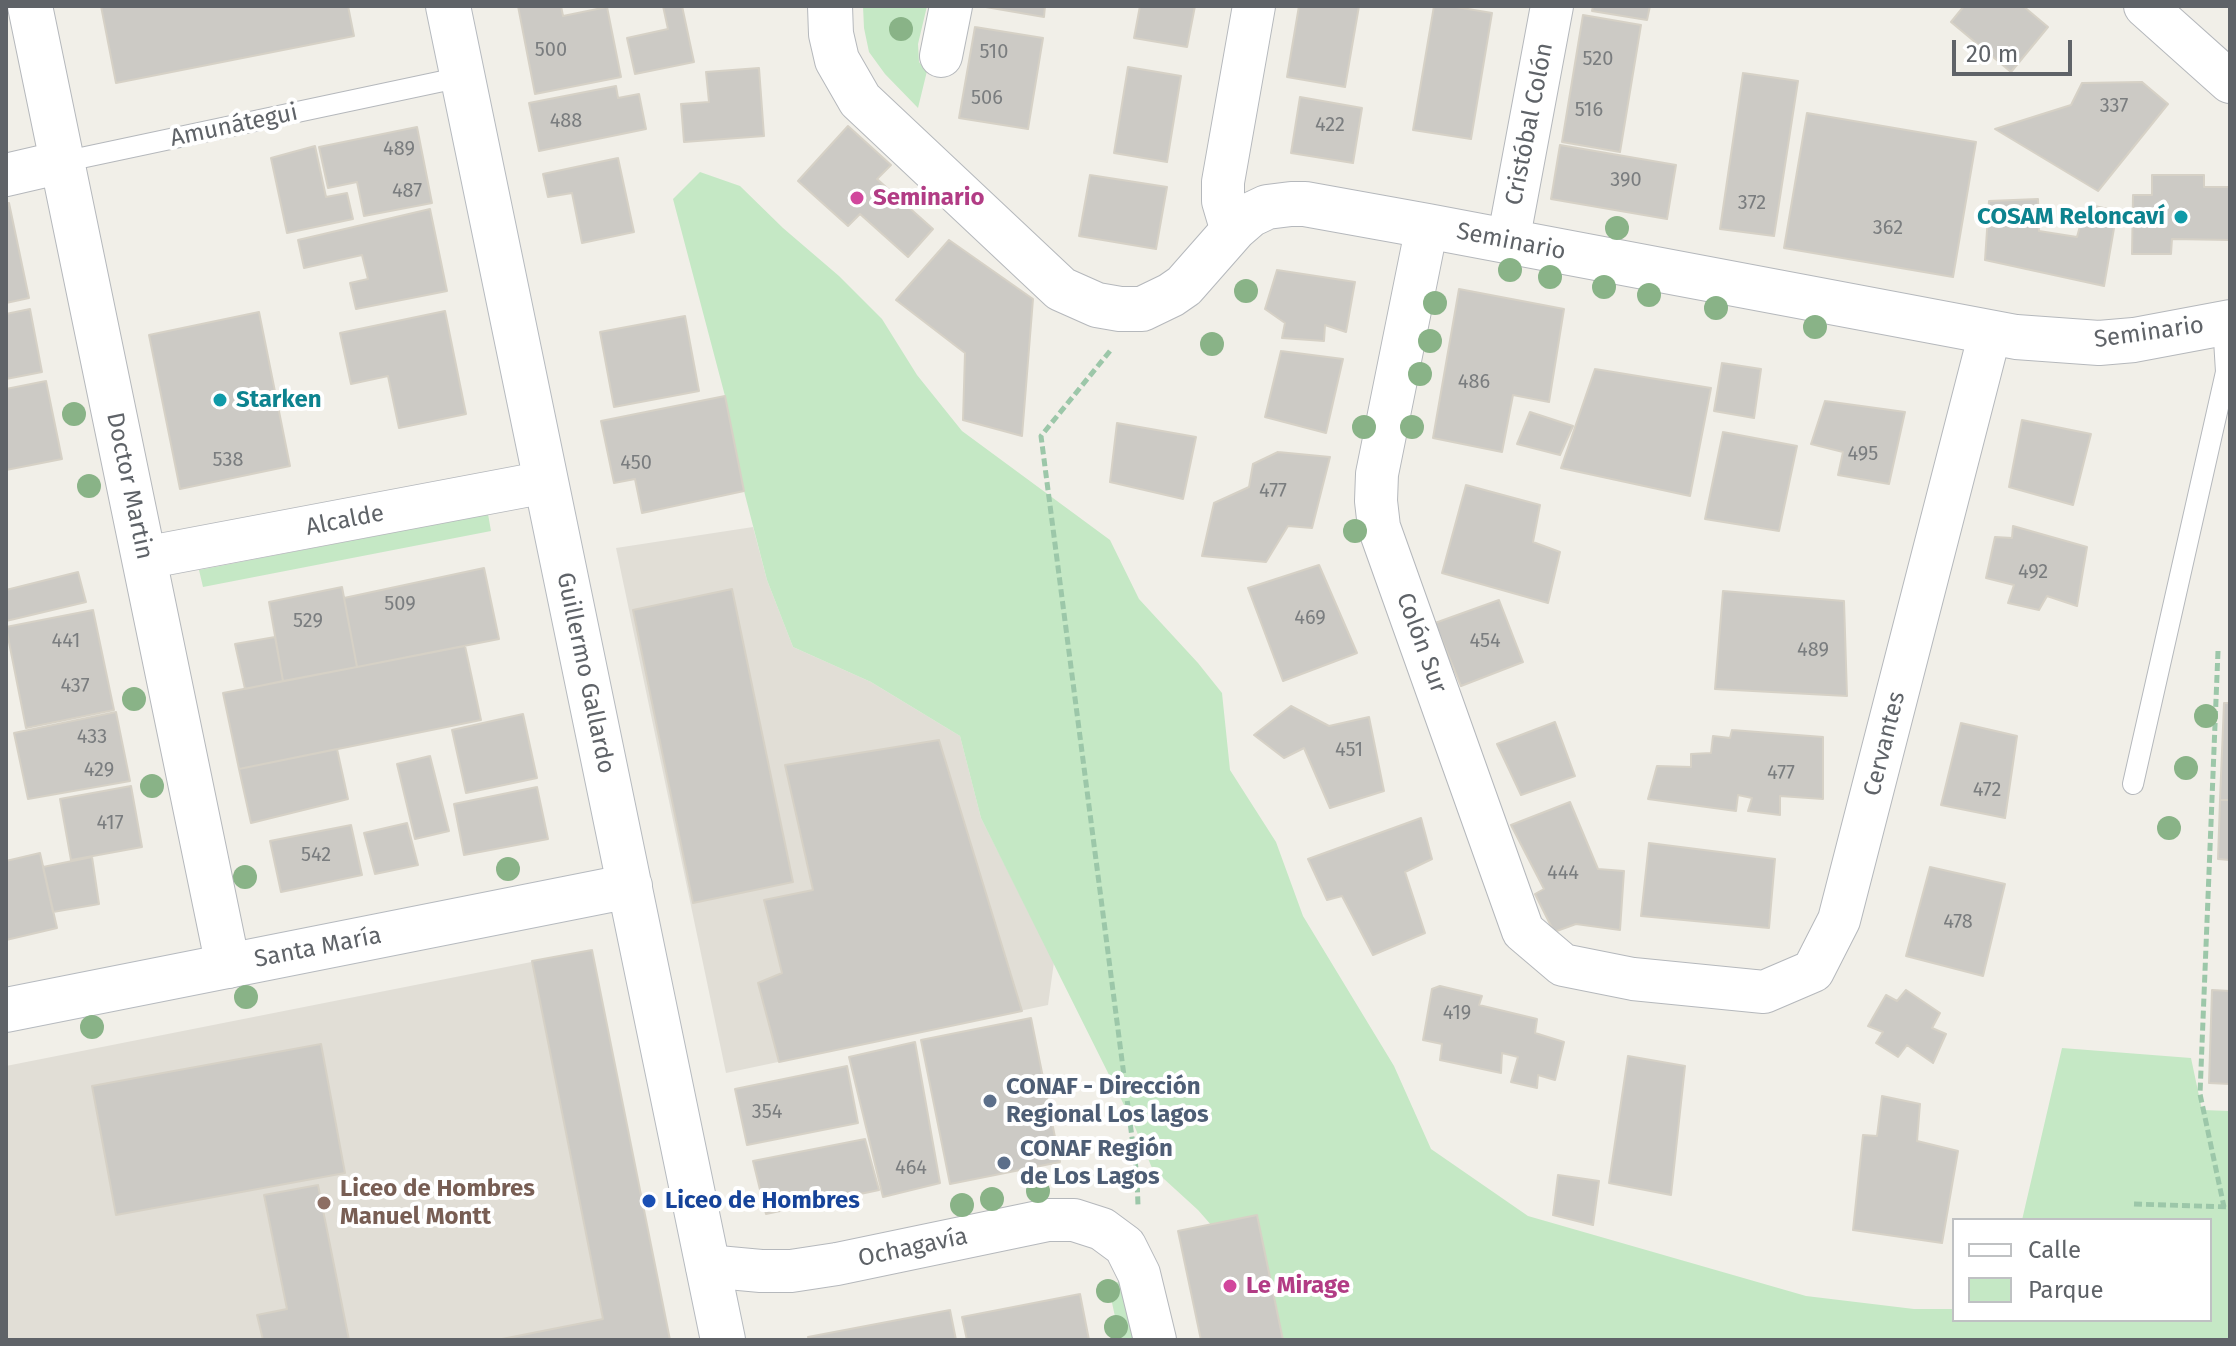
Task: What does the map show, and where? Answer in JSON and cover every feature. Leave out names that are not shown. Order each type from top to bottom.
[{"type":"street","name":"Doctor Martin","points":[[30,6],[228,966]]},
{"type":"street","name":"Guillermo Gallardo","points":[[448,6],[723,1340]]},
{"type":"street","name":"Seminario","points":[[830,6],[831,34],[837,60],[860,100],[1061,289],[1097,305],[1142,309],[1171,295],[1184,286],[1250,215],[1267,207],[1305,204],[2044,341],[2099,343],[2134,340],[2227,322]]},
{"type":"street","points":[[941,56],[951,6]]},
{"type":"street","points":[[1235,228],[1223,201],[1223,182],[1254,6]]},
{"type":"street","name":"Cristóbal Colón","points":[[1508,242],[1552,6]]},
{"type":"street","points":[[2145,6],[2230,82]]},
{"type":"street","name":"Amunátegui","points":[[6,175],[62,162]]},
{"type":"street","name":"Colón Sur","points":[[1427,226],[1377,474],[1379,527],[1523,931],[1563,965],[1633,979]]},
{"type":"street","name":"Cervantes","points":[[1633,979],[1764,992],[1813,971],[1839,920],[1990,333]]},
{"type":"street","name":"Alcalde","points":[[144,558],[546,482]]},
{"type":"street","name":"Santa María","points":[[6,1010],[630,886]]},
{"type":"street","name":"Ochagavía","points":[[707,1266],[791,1271],[1061,1219],[1126,1222]]},
{"type":"street","points":[[1126,1222],[1125,1246],[1139,1274],[1155,1340]]},
{"type":"lane","name":"Amunátegui","points":[[62,162],[462,77]]},
{"type":"lane","points":[[2133,784],[2226,372],[2227,322]]},
{"type":"path","points":[[1114,345],[1041,436],[1137,1176],[1139,1203],[1126,1222]]},
{"type":"path","points":[[2134,1204],[2227,1207],[2200,1094],[2218,651]]},
{"type":"shaded area","points":[[753,527],[767,580],[793,647],[871,682],[960,736],[981,818],[1054,962],[1048,1005],[726,1073],[616,548]]},
{"type":"shaded area","name":"Liceo de Hombres Manuel Montt","points":[[592,950],[670,1340],[6,1340],[6,1066]]},
{"type":"green space","points":[[863,6],[927,6],[918,44],[919,62],[927,71],[918,108],[885,74],[869,52]]},
{"type":"green space","points":[[700,172],[740,186],[882,319],[917,375],[962,431],[1110,540],[1139,599],[1222,693],[1230,770],[1276,842],[1303,916],[1394,1066],[1431,1149],[1528,1216],[1806,1296],[1914,1309],[1952,1309],[1952,1322],[2212,1322],[2212,1218],[2022,1218],[2062,1048],[2191,1058],[2202,1110],[2230,1111],[2230,1340],[1261,1340],[1262,1283],[1198,1210],[1152,1168],[1134,1125],[981,818],[960,736],[871,682],[793,647],[767,580],[744,491],[725,396],[673,199]]},
{"type":"green space","points":[[488,514],[491,531],[203,587],[199,570]]},
{"type":"green space","points":[[1130,1280],[1143,1340],[1120,1340],[1108,1284]]},
{"type":"building","points":[[101,6],[348,6],[354,36],[116,83]]},
{"type":"building","points":[[518,6],[561,6],[563,16],[607,7],[621,77],[535,94]]},
{"type":"building","points":[[663,6],[682,6],[694,62],[635,74],[627,38],[668,29]]},
{"type":"building","points":[[980,6],[1045,6],[1044,17]]},
{"type":"building","points":[[1140,6],[1195,6],[1187,47],[1134,38]]},
{"type":"building","points":[[1299,6],[1359,6],[1345,87],[1287,77]]},
{"type":"building","points":[[1434,6],[1492,13],[1471,139],[1413,130]]},
{"type":"building","points":[[1593,6],[1650,6],[1647,20],[1592,11]]},
{"type":"building","points":[[1964,6],[2023,6],[2048,27],[2011,72],[1951,22]]},
{"type":"building","points":[[1583,15],[1641,25],[1620,152],[1562,142]]},
{"type":"building","points":[[975,27],[1043,38],[1028,129],[959,118]]},
{"type":"building","points":[[1128,67],[1181,76],[1167,162],[1114,153]]},
{"type":"building","points":[[759,68],[764,136],[684,142],[681,104],[709,102],[706,72]]},
{"type":"building","points":[[1743,73],[1798,81],[1774,236],[1720,229]]},
{"type":"building","points":[[2142,82],[2168,104],[2098,191],[1995,129],[2071,105],[2082,83]]},
{"type":"building","points":[[616,86],[618,98],[639,94],[646,129],[539,151],[529,103]]},
{"type":"building","points":[[1300,97],[1362,108],[1353,163],[1291,153]]},
{"type":"building","points":[[1807,113],[1976,142],[1953,277],[1784,248]]},
{"type":"building","name":"Seminario","points":[[848,126],[891,165],[877,179],[933,229],[908,257],[860,214],[848,226],[798,181]]},
{"type":"building","points":[[417,127],[432,203],[364,216],[357,182],[328,188],[319,147]]},
{"type":"building","points":[[1560,145],[1676,165],[1667,219],[1551,199]]},
{"type":"building","points":[[315,146],[326,197],[347,193],[353,219],[287,233],[271,158]]},
{"type":"building","points":[[618,158],[634,232],[582,243],[572,193],[548,197],[543,174]]},
{"type":"building","points":[[1090,175],[1167,187],[1156,249],[1079,236]]},
{"type":"building","name":"COSAM Reloncaví","points":[[2152,175],[2204,175],[2204,187],[2230,187],[2230,240],[2172,239],[2171,254],[2132,254],[2133,195],[2152,195]]},
{"type":"building","points":[[2038,199],[2039,231],[2077,237],[2086,204],[2117,211],[2104,286],[1985,260],[1989,201]]},
{"type":"building","points":[[9,203],[29,298],[6,303],[6,204]]},
{"type":"building","points":[[430,209],[447,291],[356,309],[350,283],[368,279],[362,255],[304,268],[298,240]]},
{"type":"building","points":[[949,240],[1033,299],[1022,436],[963,420],[965,353],[896,300]]},
{"type":"building","points":[[1277,270],[1355,282],[1346,332],[1325,325],[1324,341],[1282,338],[1285,323],[1265,309]]},
{"type":"building","points":[[1459,289],[1564,309],[1549,402],[1513,395],[1502,452],[1433,438]]},
{"type":"building","points":[[30,309],[42,372],[6,379],[6,314]]},
{"type":"building","points":[[445,311],[466,414],[399,428],[388,376],[351,384],[340,333]]},
{"type":"building","name":"Starken","points":[[259,312],[290,466],[180,489],[149,335]]},
{"type":"building","points":[[685,316],[699,391],[614,407],[600,332]]},
{"type":"building","points":[[1281,351],[1343,359],[1326,433],[1265,417]]},
{"type":"building","points":[[1722,363],[1761,369],[1754,418],[1714,411]]},
{"type":"building","points":[[1595,369],[1711,388],[1690,496],[1561,468]]},
{"type":"building","points":[[46,381],[62,459],[6,470],[6,389]]},
{"type":"building","points":[[725,396],[744,491],[642,513],[635,479],[614,483],[601,421]]},
{"type":"building","points":[[1825,401],[1905,412],[1889,484],[1838,475],[1843,452],[1811,444]]},
{"type":"building","points":[[1530,412],[1573,426],[1560,455],[1517,444]]},
{"type":"building","points":[[2022,420],[2091,434],[2073,505],[2009,487]]},
{"type":"building","points":[[1117,423],[1196,437],[1183,499],[1110,482]]},
{"type":"building","points":[[1723,432],[1797,446],[1779,531],[1705,519]]},
{"type":"building","points":[[1278,452],[1330,457],[1312,528],[1288,526],[1266,562],[1202,556],[1214,503],[1249,487],[1253,464]]},
{"type":"building","points":[[1466,485],[1540,505],[1533,542],[1560,552],[1548,603],[1442,573]]},
{"type":"building","points":[[2013,526],[2087,547],[2077,606],[2047,596],[2039,610],[2008,603],[2014,585],[1986,578],[1995,537],[2012,538]]},
{"type":"building","points":[[1319,565],[1357,653],[1283,681],[1248,588]]},
{"type":"building","points":[[484,568],[499,639],[357,667],[344,598]]},
{"type":"building","points":[[78,572],[86,602],[6,621],[6,590]]},
{"type":"building","points":[[342,587],[357,667],[283,681],[269,602]]},
{"type":"building","points":[[732,589],[793,882],[693,903],[633,610]]},
{"type":"building","points":[[1723,591],[1844,601],[1847,696],[1715,689]]},
{"type":"building","points":[[1499,600],[1523,662],[1461,686],[1435,623]]},
{"type":"building","points":[[93,610],[114,710],[26,728],[6,627]]},
{"type":"building","points":[[275,637],[283,681],[245,689],[235,644]]},
{"type":"building","points":[[465,646],[481,720],[239,769],[223,693]]},
{"type":"building","points":[[2224,703],[2230,703],[2230,800],[2220,800]]},
{"type":"building","points":[[1291,706],[1329,726],[1369,717],[1384,791],[1330,808],[1304,748],[1284,758],[1254,735]]},
{"type":"building","points":[[116,712],[130,781],[28,799],[14,733]]},
{"type":"building","points":[[523,714],[537,778],[466,793],[452,730]]},
{"type":"building","points":[[1555,722],[1575,776],[1521,795],[1497,744]]},
{"type":"building","points":[[1961,723],[2017,736],[2005,818],[1941,805]]},
{"type":"building","points":[[1732,730],[1823,737],[1823,799],[1780,796],[1780,815],[1748,811],[1752,798],[1738,795],[1736,811],[1648,799],[1657,766],[1691,767],[1691,754],[1711,753],[1713,736],[1730,738]]},
{"type":"building","points":[[939,740],[1022,1011],[779,1062],[758,983],[782,973],[764,900],[813,890],[785,765]]},
{"type":"building","points":[[337,749],[348,799],[251,823],[239,769]]},
{"type":"building","points":[[430,756],[449,831],[415,839],[397,764]]},
{"type":"building","points":[[131,786],[142,847],[71,860],[60,799]]},
{"type":"building","points":[[537,787],[548,839],[464,855],[454,804]]},
{"type":"building","points":[[2220,800],[2230,800],[2230,860],[2218,859]]},
{"type":"building","points":[[1570,802],[1598,869],[1624,871],[1620,930],[1576,924],[1554,932],[1535,894],[1544,889],[1511,825]]},
{"type":"building","points":[[1421,818],[1432,859],[1405,872],[1425,933],[1373,955],[1342,896],[1327,900],[1308,859]]},
{"type":"building","points":[[407,823],[418,865],[375,874],[364,833]]},
{"type":"building","points":[[351,825],[362,875],[281,892],[270,841]]},
{"type":"building","points":[[1649,843],[1775,859],[1769,928],[1641,916]]},
{"type":"building","points":[[40,853],[57,928],[6,940],[6,861]]},
{"type":"building","points":[[92,857],[99,904],[53,912],[43,867]]},
{"type":"building","points":[[1930,867],[2005,884],[1983,976],[1906,956]]},
{"type":"building","points":[[592,950],[670,1340],[497,1340],[603,1319],[532,961]]},
{"type":"building","points":[[1440,986],[1482,996],[1479,1005],[1537,1019],[1535,1033],[1564,1042],[1555,1080],[1538,1075],[1537,1088],[1511,1082],[1518,1057],[1502,1053],[1501,1073],[1440,1060],[1442,1044],[1423,1040],[1432,989]]},
{"type":"building","points":[[1906,990],[1940,1013],[1932,1028],[1946,1034],[1933,1063],[1907,1045],[1898,1057],[1876,1043],[1883,1032],[1868,1026],[1886,995],[1897,1001]]},
{"type":"building","points":[[2212,990],[2230,991],[2230,1084],[2209,1083]]},
{"type":"building","name":"CONAF - Dirección Regional Los lagos","points":[[1031,1018],[1060,1162],[950,1184],[921,1040]]},
{"type":"building","points":[[915,1042],[940,1183],[883,1197],[849,1057]]},
{"type":"building","points":[[321,1044],[345,1173],[116,1215],[92,1086]]},
{"type":"building","points":[[1628,1056],[1685,1066],[1671,1195],[1609,1183]]},
{"type":"building","points":[[847,1066],[858,1123],[747,1145],[735,1089]]},
{"type":"building","points":[[1882,1096],[1920,1104],[1917,1141],[1958,1151],[1942,1243],[1853,1230],[1863,1135],[1877,1136]]},
{"type":"building","points":[[865,1139],[879,1190],[766,1214],[753,1161]]},
{"type":"building","points":[[1558,1175],[1599,1181],[1593,1225],[1553,1215]]},
{"type":"building","points":[[318,1185],[349,1340],[263,1340],[257,1315],[287,1309],[264,1195]]},
{"type":"building","name":"Le Mirage","points":[[1257,1215],[1283,1340],[1201,1340],[1178,1231]]},
{"type":"building","points":[[1080,1294],[1089,1340],[967,1340],[962,1317]]},
{"type":"building","points":[[950,1310],[956,1340],[809,1340],[808,1337]]},
{"type":"place","name":"Seminario","points":[[857,198]]},
{"type":"place","name":"COSAM Reloncaví","points":[[2181,217]]},
{"type":"place","name":"Starken","points":[[220,400]]},
{"type":"place","name":"CONAF - Dirección Regional Los lagos","points":[[990,1101]]},
{"type":"place","name":"CONAF Región de Los Lagos","points":[[1004,1163]]},
{"type":"place","name":"Liceo de Hombres","points":[[649,1201]]},
{"type":"place","name":"Liceo de Hombres Manuel Montt","points":[[324,1203]]},
{"type":"place","name":"Le Mirage","points":[[1230,1286]]}]
